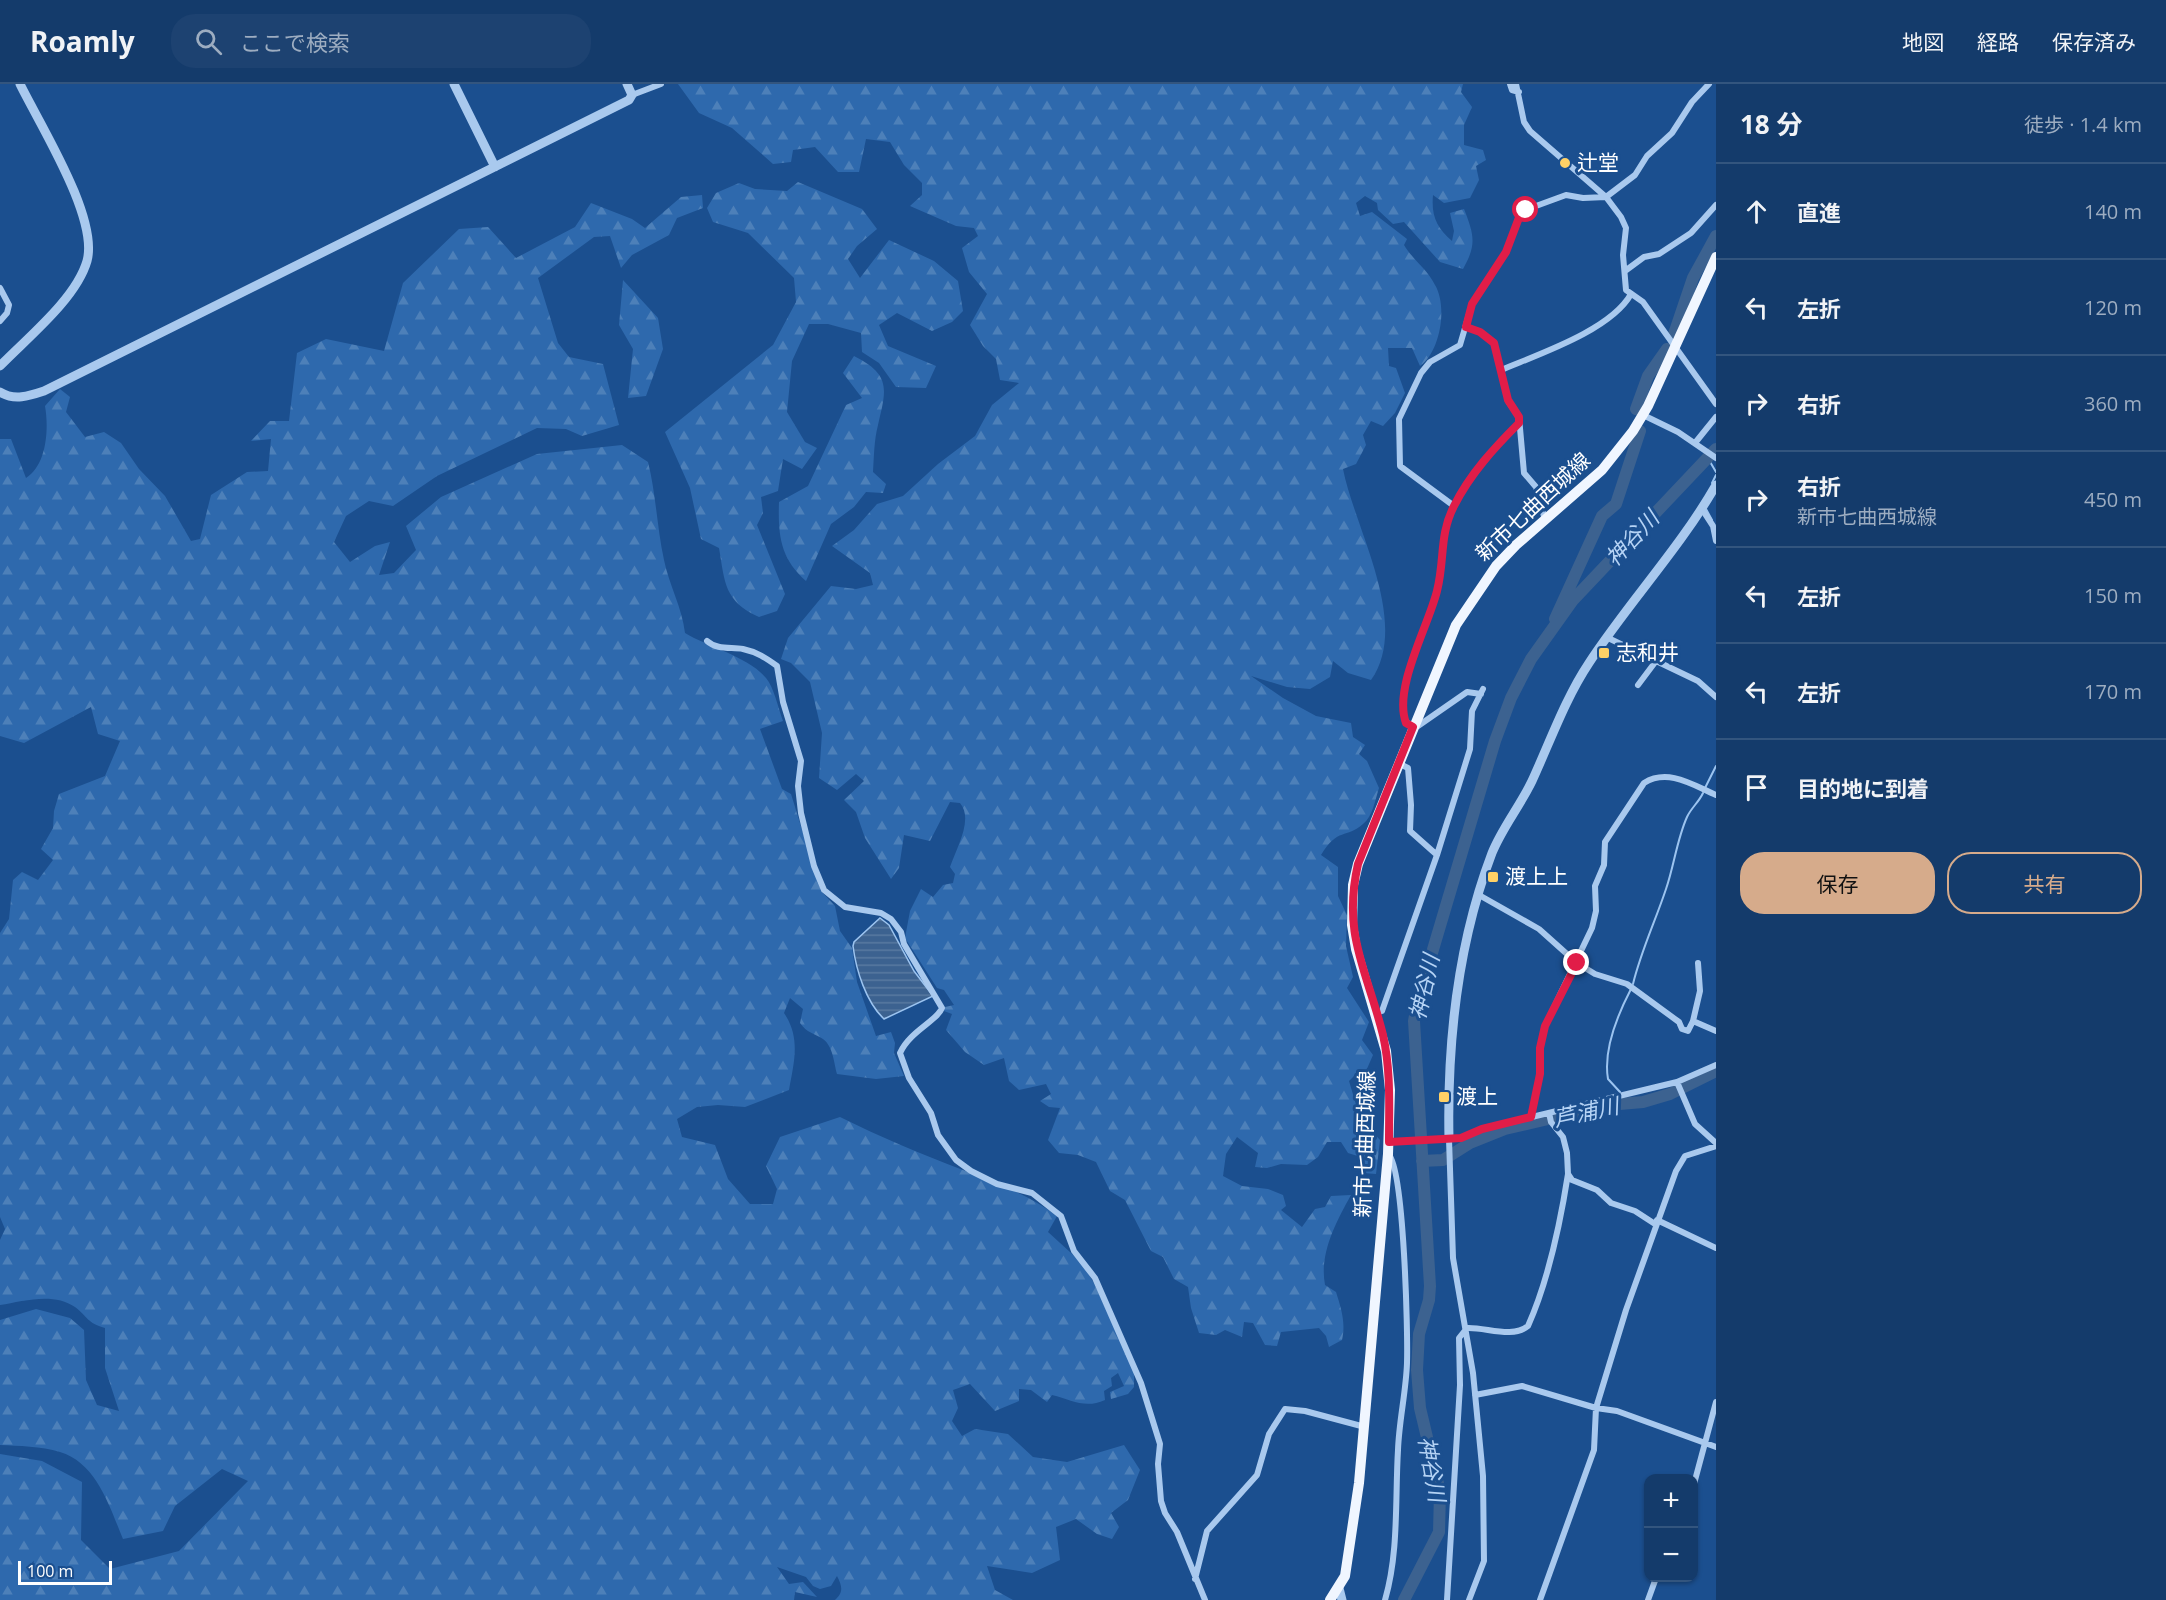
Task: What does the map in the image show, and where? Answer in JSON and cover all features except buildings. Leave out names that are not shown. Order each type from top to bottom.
[{"type":"main road","name":"新市七曲西城線","points":[[1330,1600],[1340,1588],[1345,1575],[1352,1532],[1365,1427],[1388,1154],[1393,1141],[1386,1051],[1356,949],[1352,925],[1353,885],[1358,864],[1456,625],[1480,585],[1516,545],[1602,470],[1643,415],[1716,257]]},
{"type":"street","points":[[0,366],[64,298],[79,278],[87,254],[88,229],[80,206],[20,84]]},
{"type":"street","points":[[454,84],[495,167]]},
{"type":"street","points":[[627,84],[632,95]]},
{"type":"street","points":[[0,392],[7,396],[24,397],[44,391],[629,100],[632,95],[661,84]]},
{"type":"street","points":[[1510,84],[1512,90],[1519,92]]},
{"type":"street","points":[[1516,84],[1524,122],[1530,131],[1606,197],[1626,228],[1623,244],[1626,290],[1643,302],[1674,349],[1716,404]]},
{"type":"street","points":[[1454,506],[1400,466],[1399,419],[1421,373],[1430,362],[1460,345],[1472,304],[1506,252],[1520,215],[1526,210],[1566,195],[1583,198],[1606,197],[1635,175],[1647,156],[1672,133],[1692,102],[1709,84]]},
{"type":"street","points":[[1624,271],[1644,257],[1659,254],[1691,233],[1716,205]]},
{"type":"street","points":[[0,288],[9,305],[7,314],[0,321]]},
{"type":"street","points":[[1501,370],[1603,322],[1625,306],[1631,294]]},
{"type":"street","points":[[1466,327],[1480,332],[1494,343],[1508,400],[1519,417],[1524,473],[1536,487],[1545,520]]},
{"type":"street","points":[[1643,415],[1695,442],[1716,458]]},
{"type":"street","points":[[1695,442],[1716,417]]},
{"type":"street","points":[[1376,1013],[1382,1011],[1437,855],[1470,749],[1473,711],[1482,692],[1467,692],[1413,727],[1406,723],[1403,714],[1404,693],[1437,591],[1443,553],[1443,531],[1454,506],[1482,462],[1519,423]]},
{"type":"street","points":[[1469,1600],[1484,1561],[1483,1476],[1467,1328],[1453,1258],[1447,1139],[1452,1019],[1461,963],[1493,851],[1527,793],[1572,690],[1606,637],[1702,509],[1716,485]]},
{"type":"street","points":[[1702,509],[1713,526],[1716,541]]},
{"type":"street","points":[[1606,637],[1698,681],[1716,697]]},
{"type":"street","points":[[707,641],[717,647],[743,649],[761,655],[777,666],[787,716],[801,761],[798,797],[801,813],[814,866],[824,890],[844,907],[881,913],[891,919],[901,932],[904,944],[942,1008],[939,1014],[905,1041],[900,1053],[909,1078],[931,1113],[938,1135],[956,1160],[971,1172],[997,1184],[1032,1193],[1061,1216],[1074,1251],[1095,1278],[1141,1383],[1160,1444],[1158,1464],[1161,1501],[1165,1514],[1177,1532],[1205,1600]]},
{"type":"street","points":[[1638,685],[1656,661]]},
{"type":"street","points":[[1398,763],[1408,768],[1411,805],[1410,831],[1437,855]]},
{"type":"street","points":[[1531,1117],[1540,1074],[1540,1048],[1545,1026],[1588,942],[1594,920],[1595,885],[1604,865],[1605,842],[1644,783],[1661,776],[1677,778],[1716,795]]},
{"type":"street","points":[[1479,895],[1539,929],[1577,963],[1595,974],[1628,984],[1679,1022],[1682,1029],[1688,1030],[1693,1021],[1700,991],[1698,963]]},
{"type":"street","points":[[1693,1021],[1716,1031]]},
{"type":"street","points":[[1393,1141],[1461,1138],[1482,1129],[1531,1117],[1550,1118],[1679,1087],[1716,1065]]},
{"type":"street","points":[[1540,1600],[1594,1450],[1596,1408],[1656,1222],[1681,1160],[1695,1152],[1716,1145],[1695,1124],[1679,1087]]},
{"type":"street","points":[[1447,1600],[1460,1385],[1459,1338],[1467,1328],[1482,1327],[1513,1333],[1528,1326],[1539,1302],[1560,1223],[1568,1174],[1568,1153],[1563,1137],[1550,1118]]},
{"type":"street","points":[[1385,1600],[1392,1561],[1398,1448],[1407,1365],[1406,1305],[1399,1202],[1394,1161],[1388,1154]]},
{"type":"street","points":[[1568,1174],[1572,1180],[1598,1190],[1611,1203],[1635,1211],[1716,1248]]},
{"type":"street","points":[[1475,1395],[1522,1386],[1596,1408],[1617,1411],[1716,1447]]},
{"type":"street","points":[[1696,1474],[1716,1402]]},
{"type":"street","points":[[1195,1579],[1207,1532],[1257,1475],[1269,1434],[1285,1409],[1305,1411],[1365,1427]]},
{"type":"street","points":[[1648,1600],[1655,1582]]},
{"type":"street","points":[[1340,1588],[1342,1600]]},
{"type":"green space","points":[[678,84],[1463,84],[1461,92],[1472,107],[1464,125],[1464,145],[1483,150],[1486,160],[1476,166],[1479,180],[1470,198],[1444,203],[1433,195],[1433,209],[1436,221],[1452,241],[1454,231],[1450,213],[1464,209],[1472,233],[1472,246],[1463,269],[1440,262],[1404,222],[1393,224],[1378,210],[1377,203],[1365,196],[1356,203],[1360,216],[1372,212],[1407,239],[1404,245],[1432,279],[1441,305],[1437,340],[1433,351],[1420,366],[1412,348],[1388,348],[1389,366],[1396,368],[1405,393],[1395,413],[1383,426],[1371,421],[1363,435],[1366,445],[1356,464],[1343,469],[1383,604],[1385,632],[1382,657],[1371,680],[1348,673],[1333,661],[1330,677],[1310,689],[1287,687],[1251,676],[1283,698],[1316,716],[1351,723],[1353,737],[1365,745],[1359,754],[1367,761],[1379,788],[1366,821],[1332,840],[1321,855],[1338,867],[1338,896],[1347,915],[1346,946],[1353,977],[1347,988],[1369,1022],[1362,1040],[1373,1055],[1366,1071],[1358,1072],[1349,1081],[1360,1118],[1380,1140],[1376,1174],[1364,1173],[1364,1158],[1348,1153],[1341,1142],[1327,1142],[1318,1157],[1307,1165],[1281,1164],[1267,1168],[1255,1167],[1258,1153],[1237,1137],[1226,1154],[1223,1176],[1242,1186],[1268,1189],[1283,1195],[1286,1206],[1281,1210],[1302,1227],[1315,1209],[1325,1207],[1331,1196],[1351,1195],[1330,1238],[1324,1262],[1325,1285],[1336,1292],[1343,1322],[1342,1340],[1329,1347],[1326,1336],[1319,1328],[1281,1332],[1277,1346],[1265,1345],[1253,1323],[1244,1322],[1242,1337],[1225,1330],[1216,1335],[1199,1333],[1191,1308],[1188,1287],[1174,1279],[1163,1257],[1151,1251],[1125,1200],[1110,1191],[1096,1162],[1078,1155],[1059,1153],[1048,1140],[1060,1108],[1049,1107],[1040,1101],[1051,1094],[1046,1084],[1019,1090],[1009,1081],[1004,1058],[984,1065],[965,1052],[946,1030],[952,1014],[944,1011],[945,1007],[954,1005],[944,990],[937,988],[905,938],[910,911],[921,889],[933,897],[943,885],[953,883],[955,874],[950,867],[965,826],[964,810],[960,803],[950,802],[930,841],[904,835],[899,868],[891,879],[865,838],[856,812],[844,800],[864,781],[856,774],[837,790],[819,778],[822,733],[810,682],[791,663],[781,659],[788,638],[831,586],[856,589],[873,585],[870,573],[832,546],[854,530],[877,504],[903,496],[938,464],[975,436],[992,405],[1019,383],[1000,380],[996,359],[983,346],[970,325],[987,294],[969,272],[962,248],[978,236],[974,228],[956,226],[910,206],[922,195],[922,183],[904,165],[890,142],[866,139],[859,172],[838,172],[815,147],[793,150],[791,162],[773,164],[732,128],[699,113]]},
{"type":"green space","points":[[798,182],[862,209],[877,229],[857,246],[848,259],[860,278],[889,240],[934,261],[958,281],[963,311],[952,322],[932,331],[897,313],[879,325],[888,346],[936,366],[926,388],[896,387],[879,363],[862,352],[861,333],[828,324],[809,324],[792,361],[787,412],[805,442],[817,448],[802,469],[783,459],[778,491],[761,497],[763,513],[757,525],[785,594],[777,611],[759,617],[747,611],[728,590],[719,548],[701,539],[690,488],[665,432],[773,345],[796,302],[794,278],[748,233],[713,222],[707,208],[716,193],[739,183],[755,189],[787,191]]},
{"type":"green space","points":[[702,195],[703,208],[677,218],[669,235],[632,255],[621,268],[610,236],[594,237],[538,278],[558,343],[569,357],[603,364],[619,425],[582,436],[566,429],[537,428],[437,476],[393,506],[369,501],[346,516],[334,542],[350,562],[375,546],[390,542],[379,575],[394,573],[416,550],[406,526],[441,497],[537,454],[622,445],[648,462],[664,560],[685,633],[749,664],[766,678],[771,687],[783,721],[760,729],[782,789],[791,794],[821,891],[835,906],[840,931],[852,948],[857,982],[876,1036],[891,1032],[895,1043],[894,1053],[904,1076],[876,1079],[837,1074],[829,1046],[800,1023],[803,1009],[790,998],[784,1013],[793,1032],[795,1050],[789,1090],[745,1107],[718,1105],[697,1107],[677,1119],[682,1137],[715,1145],[728,1179],[750,1204],[773,1204],[777,1189],[766,1166],[780,1137],[840,1117],[901,1145],[1012,1190],[1035,1201],[1057,1216],[1048,1232],[1082,1263],[1095,1285],[1134,1372],[1134,1387],[1128,1394],[1111,1399],[1110,1392],[1124,1386],[1118,1373],[1111,1378],[1112,1386],[1104,1391],[1105,1400],[1091,1404],[1078,1403],[1052,1395],[1047,1402],[1031,1390],[1019,1389],[1019,1401],[995,1411],[970,1384],[953,1390],[958,1408],[952,1421],[962,1436],[975,1429],[1008,1434],[1033,1457],[1067,1462],[1124,1445],[1140,1470],[1128,1500],[1111,1513],[1119,1527],[1112,1539],[1097,1534],[1076,1519],[1056,1527],[1060,1560],[1032,1573],[987,1566],[995,1590],[1013,1600],[835,1600],[841,1589],[837,1576],[831,1586],[820,1589],[813,1586],[806,1577],[777,1567],[789,1584],[803,1582],[817,1597],[795,1592],[794,1600],[0,1600],[0,1454],[42,1461],[82,1482],[81,1540],[110,1569],[179,1551],[248,1481],[222,1469],[175,1506],[163,1531],[123,1539],[107,1501],[93,1476],[84,1466],[73,1458],[53,1450],[0,1445],[0,1320],[36,1309],[70,1318],[84,1330],[86,1380],[97,1405],[119,1411],[105,1368],[105,1328],[91,1322],[67,1302],[58,1300],[38,1299],[0,1305],[0,1240],[5,1229],[0,1217],[0,933],[9,919],[13,880],[22,872],[38,880],[53,860],[41,849],[53,828],[54,811],[59,794],[105,776],[120,741],[98,734],[91,707],[24,743],[0,736],[0,439],[11,439],[26,478],[38,464],[45,445],[47,425],[45,406],[60,389],[70,397],[66,412],[85,437],[104,432],[121,443],[139,469],[165,496],[191,541],[200,539],[211,495],[247,472],[268,471],[271,439],[251,441],[270,421],[289,421],[297,353],[326,339],[384,351],[403,283],[459,229],[488,227],[516,258],[575,227],[591,203],[632,219],[645,228],[681,197]]},
{"type":"green space","points":[[623,280],[658,318],[663,349],[646,396],[628,398],[633,349],[619,325]]},
{"type":"green space","points":[[854,356],[875,370],[883,384],[883,402],[876,437],[873,472],[886,484],[883,493],[866,492],[854,507],[831,524],[806,581],[791,564],[782,545],[779,502],[808,486],[846,405],[862,398],[843,373]]},
{"type":"shaded area","points":[[880,918],[889,925],[914,971],[933,996],[884,1019],[867,995],[853,946],[854,942]]},
{"type":"waterway","points":[[1673,337],[1693,278],[1716,236]]},
{"type":"waterway","points":[[1636,409],[1648,376],[1667,349]]},
{"type":"waterway","points":[[1555,619],[1602,516],[1616,504],[1640,431]]},
{"type":"waterway","name":"神谷川","points":[[1404,1600],[1439,1532],[1440,1492],[1420,1408],[1417,1370],[1419,1334],[1429,1300],[1430,1286],[1414,1021],[1418,1000],[1495,741],[1511,698],[1531,659],[1573,600],[1716,449]]},
{"type":"waterway","points":[[1709,460],[1716,472]]},
{"type":"waterway","points":[[1712,483],[1716,475]]},
{"type":"waterway","points":[[1706,509],[1712,520]]},
{"type":"waterway","points":[[1705,788],[1716,766]]},
{"type":"waterway","points":[[1633,984],[1666,889],[1684,825],[1703,793]]},
{"type":"waterway","points":[[1620,1092],[1608,1079],[1608,1056],[1617,1021],[1631,989]]},
{"type":"waterway","name":"芦浦川","points":[[1422,1161],[1443,1160],[1470,1143],[1505,1129],[1608,1105],[1643,1102],[1670,1094],[1716,1071]]},
{"type":"waterway","name":"芦浦川","points":[[1621,1097],[1621,1103]]},
{"type":"place","name":"辻堂","points":[[1565,163]]},
{"type":"place","name":"志和井","points":[[1604,653]]},
{"type":"place","name":"渡上上","points":[[1493,877]]},
{"type":"place","name":"渡上","points":[[1444,1097]]},
{"type":"route","points":[[1526,210],[1520,215],[1506,252],[1472,304],[1466,327],[1480,332],[1494,343],[1508,400],[1519,417],[1519,423],[1482,462],[1454,506],[1443,531],[1443,553],[1437,591],[1404,693],[1403,714],[1406,723],[1413,727],[1358,864],[1353,885],[1352,925],[1356,949],[1386,1051],[1390,1090],[1389,1142],[1461,1138],[1482,1129],[1531,1117],[1540,1074],[1540,1048],[1545,1026],[1577,963]]}]
